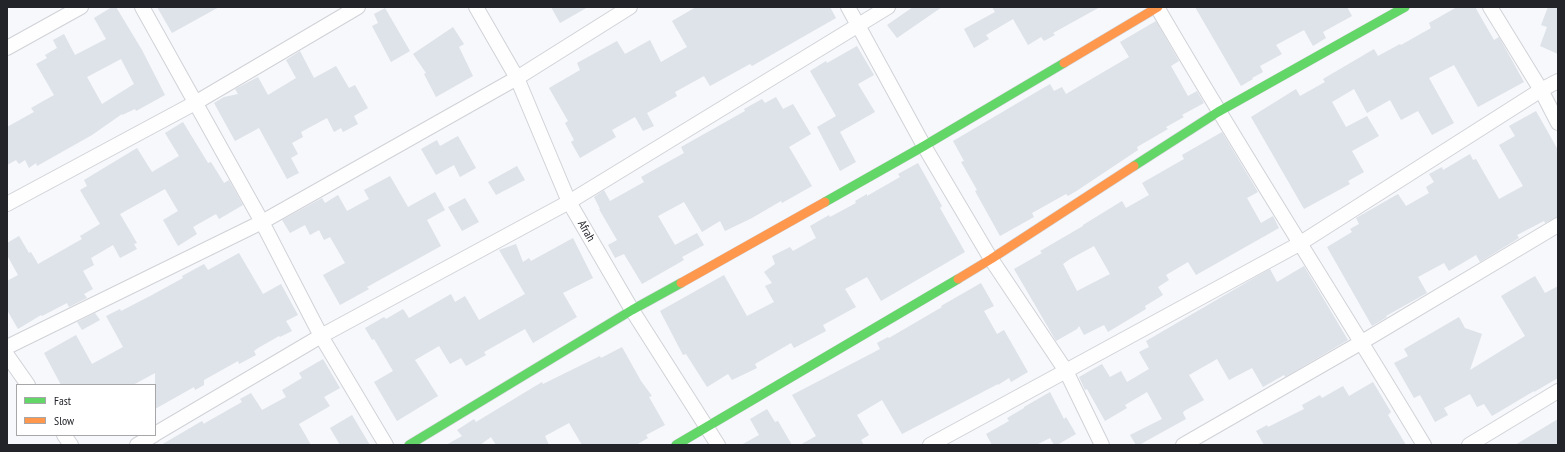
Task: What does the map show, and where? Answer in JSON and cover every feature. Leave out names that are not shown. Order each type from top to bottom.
[{"type":"street","points":[[7,48],[81,7]]},
{"type":"street","points":[[142,7],[262,222],[321,336],[386,445]]},
{"type":"street","points":[[7,204],[195,103],[358,7]]},
{"type":"street","name":"Afrah","points":[[476,7],[517,78],[569,202],[632,310],[718,445]]},
{"type":"street","points":[[7,347],[262,222],[517,78],[630,7]]},
{"type":"street","points":[[848,7],[857,26],[924,146],[991,259],[1066,371],[1102,445]]},
{"type":"street","points":[[156,434],[321,336],[569,202],[888,7]]},
{"type":"street","points":[[409,445],[632,310],[924,146],[1157,7],[1218,112],[1299,244],[1362,342],[1424,445]]},
{"type":"street","points":[[676,445],[991,259],[1218,112],[1406,7]]},
{"type":"street","points":[[1490,7],[1541,90],[1558,123]]},
{"type":"street","points":[[930,445],[1299,244],[1541,90],[1558,81]]},
{"type":"street","points":[[1184,445],[1362,342],[1558,225]]},
{"type":"street","points":[[7,355],[27,384]]},
{"type":"street","points":[[1469,445],[1558,391]]},
{"type":"street","points":[[65,436],[71,445]]},
{"type":"street","points":[[137,445],[153,436]]},
{"type":"building","points":[[112,7],[116,7],[142,50],[165,95],[136,111],[135,109],[122,114],[92,135],[37,166],[36,163],[29,168],[25,160],[19,164],[16,160],[7,165],[7,127],[34,112],[31,108],[54,95],[36,64],[47,58],[45,55],[57,48],[53,40],[64,34],[75,55],[106,39],[94,18]],"holes":[[[121,59],[134,84],[102,104],[87,77]]]},
{"type":"building","points":[[157,7],[219,7],[172,33]]},
{"type":"building","points":[[551,7],[588,7],[560,23]]},
{"type":"building","points":[[696,7],[830,7],[836,18],[752,66],[750,64],[710,86],[704,76],[675,92],[677,96],[647,113],[654,126],[643,131],[635,117],[612,130],[616,137],[580,158],[571,142],[574,140],[565,123],[568,121],[549,88],[580,70],[577,63],[617,41],[625,54],[650,40],[661,62],[687,47],[672,21]]},
{"type":"building","points":[[913,7],[942,7],[897,38],[887,25]]},
{"type":"building","points":[[992,7],[1100,7],[1053,33],[1055,35],[1044,41],[1041,37],[1028,45],[1013,19],[986,35],[989,39],[974,48],[964,29],[995,12]]},
{"type":"building","points":[[1195,7],[1347,7],[1352,16],[1323,32],[1326,38],[1313,46],[1304,30],[1276,45],[1282,54],[1260,66],[1263,72],[1241,86]]},
{"type":"building","points":[[1457,7],[1475,7],[1494,40],[1499,37],[1524,82],[1478,107],[1454,65],[1429,78],[1454,123],[1432,135],[1418,111],[1401,120],[1390,100],[1367,113],[1354,89],[1332,102],[1346,127],[1367,116],[1379,136],[1352,151],[1364,172],[1348,181],[1350,184],[1304,209],[1251,117],[1296,89],[1300,96],[1325,82],[1323,79],[1374,49],[1378,56],[1400,44],[1401,45],[1431,28],[1429,23]]},
{"type":"building","points":[[1548,7],[1558,7],[1558,54],[1540,46],[1547,27],[1541,25]]},
{"type":"building","points":[[385,8],[410,51],[391,62],[372,26],[378,23],[374,14]]},
{"type":"building","points":[[1156,21],[1179,61],[1171,66],[1188,96],[1197,91],[1204,103],[1182,115],[1184,117],[1166,127],[1168,129],[1137,147],[1138,150],[1078,190],[1068,196],[1066,194],[1032,213],[1034,217],[1000,236],[975,191],[977,190],[961,162],[964,161],[953,141],[1050,84],[1054,91],[1062,87],[1066,94],[1129,57],[1120,42]]},
{"type":"building","points":[[453,27],[464,44],[459,47],[473,76],[436,97],[424,74],[426,73],[413,54]]},
{"type":"building","points":[[857,46],[874,75],[858,84],[875,112],[840,132],[856,162],[840,171],[817,127],[836,116],[810,71],[826,61],[827,63]]},
{"type":"building","points":[[300,51],[314,78],[336,66],[349,88],[355,85],[368,108],[354,116],[358,124],[343,132],[341,128],[334,132],[327,118],[301,132],[303,137],[292,143],[298,154],[291,158],[299,173],[287,179],[259,128],[235,141],[214,103],[224,97],[238,94],[235,89],[258,77],[268,95],[296,78],[286,60]]},
{"type":"building","points":[[776,97],[783,109],[793,104],[811,134],[789,147],[812,186],[782,203],[781,201],[752,218],[725,231],[720,221],[702,232],[684,202],[658,216],[675,245],[697,233],[704,245],[682,257],[684,260],[642,284],[624,254],[615,258],[608,245],[617,240],[599,209],[594,197],[604,190],[610,201],[644,182],[641,177],[684,153],[681,147],[745,111],[744,109],[762,99],[765,103]]},
{"type":"building","points":[[1536,111],[1558,150],[1558,217],[1545,223],[1544,221],[1517,235],[1519,238],[1480,262],[1476,255],[1449,271],[1444,263],[1418,277],[1427,293],[1386,316],[1387,317],[1372,326],[1327,247],[1352,232],[1350,229],[1359,224],[1356,218],[1398,194],[1406,206],[1429,193],[1426,187],[1434,182],[1429,174],[1442,167],[1443,170],[1470,154],[1473,160],[1476,159],[1499,199],[1523,186],[1499,145],[1515,136],[1509,126]]},
{"type":"building","points":[[183,122],[208,163],[211,162],[224,183],[229,180],[243,205],[219,219],[216,214],[193,227],[197,234],[178,246],[163,220],[178,211],[165,189],[120,214],[137,243],[134,244],[137,249],[120,258],[113,245],[91,258],[94,265],[83,271],[93,289],[84,294],[87,298],[69,307],[67,303],[42,316],[41,315],[18,329],[7,310],[7,281],[18,275],[7,255],[7,243],[19,236],[29,253],[31,252],[38,264],[82,239],[80,236],[100,224],[80,190],[87,186],[84,180],[137,148],[152,172],[179,156],[165,133]]},
{"type":"building","points":[[1222,132],[1258,192],[1247,198],[1261,223],[1273,216],[1279,228],[1196,275],[1188,262],[1166,275],[1169,280],[1158,287],[1163,295],[1145,306],[1146,309],[1108,332],[1104,325],[1084,335],[1079,326],[1077,329],[1056,341],[1014,269],[1042,253],[1040,251],[1122,201],[1126,208],[1149,195],[1142,183],[1184,159],[1182,155]],"holes":[[[1094,246],[1110,274],[1077,291],[1063,264]]]},
{"type":"building","points":[[458,136],[476,168],[460,177],[454,165],[436,175],[421,149],[437,140],[440,146]]},
{"type":"building","points":[[918,163],[942,206],[940,208],[965,252],[881,301],[867,277],[845,289],[856,307],[823,325],[826,331],[794,348],[791,343],[755,364],[757,368],[732,380],[728,374],[707,387],[686,354],[683,355],[660,311],[724,275],[747,316],[774,302],[765,286],[772,283],[764,272],[775,264],[772,256],[790,247],[793,251],[816,238],[810,226],[829,215],[830,217],[856,203],[855,201],[867,194],[867,196],[900,177],[898,174]]},
{"type":"building","points":[[517,166],[525,180],[496,195],[488,182]]},
{"type":"building","points":[[390,176],[408,207],[435,192],[445,210],[427,220],[441,246],[367,287],[369,289],[340,305],[323,275],[345,263],[330,237],[324,240],[319,230],[310,235],[305,225],[290,233],[282,220],[322,198],[325,203],[338,195],[347,211],[369,199],[364,190]]},
{"type":"building","points":[[465,198],[479,222],[462,231],[448,207]]},
{"type":"building","points":[[573,238],[593,278],[563,293],[577,317],[533,343],[525,329],[484,352],[486,355],[466,366],[461,358],[450,364],[439,346],[415,360],[438,396],[397,421],[374,382],[393,371],[374,339],[372,340],[365,328],[384,317],[386,319],[403,309],[409,318],[451,294],[455,302],[465,296],[479,320],[525,294],[499,250],[516,244],[523,262],[529,258],[531,261]]},
{"type":"building","points":[[239,253],[263,294],[281,284],[298,315],[286,321],[292,331],[280,337],[279,336],[258,348],[254,351],[256,355],[239,364],[238,361],[204,380],[204,385],[195,390],[194,387],[156,408],[155,373],[135,384],[60,384],[44,353],[76,335],[92,364],[123,347],[106,316],[120,309],[121,311],[152,295],[183,278],[182,276],[204,264],[208,270]]},
{"type":"building","points":[[1304,266],[1348,340],[1285,377],[1284,375],[1263,387],[1252,368],[1229,380],[1217,359],[1189,375],[1204,400],[1184,411],[1183,413],[1186,419],[1139,445],[1136,445],[1130,435],[1162,419],[1147,392],[1125,405],[1127,408],[1105,421],[1087,389],[1085,390],[1079,377],[1102,364],[1110,377],[1121,371],[1127,382],[1149,369],[1139,352],[1149,347],[1146,341],[1270,269],[1277,282]]},
{"type":"building","points":[[1535,276],[1545,293],[1558,286],[1558,378],[1492,416],[1484,404],[1477,407],[1470,394],[1444,408],[1448,415],[1435,422],[1420,395],[1414,398],[1394,363],[1408,356],[1404,349],[1459,317],[1465,328],[1482,334],[1470,370],[1525,336],[1501,296]]},
{"type":"building","points":[[981,283],[994,306],[984,311],[997,334],[1004,330],[1028,372],[1011,382],[1009,378],[902,434],[882,400],[857,415],[869,435],[861,440],[864,445],[800,445],[816,436],[792,395],[880,349],[877,343],[888,337],[889,338]]},
{"type":"building","points":[[95,313],[100,320],[82,330],[77,322]]},
{"type":"building","points":[[622,347],[641,381],[652,396],[649,397],[665,425],[646,435],[648,438],[636,445],[582,445],[569,423],[545,436],[549,445],[496,445],[491,437],[480,445],[446,445],[462,436],[457,430],[474,419],[476,422],[542,382],[543,384]]},
{"type":"building","points":[[323,359],[340,388],[324,397],[330,406],[299,424],[311,445],[161,445],[202,421],[204,424],[242,402],[240,399],[251,393],[262,410],[286,397],[282,390],[302,378],[299,373]]},
{"type":"building","points":[[1373,382],[1391,412],[1388,415],[1406,445],[1264,445],[1256,431],[1267,425],[1268,427],[1304,409],[1302,405],[1320,395],[1322,398],[1343,386],[1349,396]]},
{"type":"building","points":[[1050,392],[1064,419],[1066,417],[1076,434],[1057,445],[1054,445],[1050,438],[1036,445],[992,445],[986,434],[1009,421],[1007,418]]},
{"type":"building","points":[[767,409],[775,422],[778,421],[792,445],[741,445],[759,435],[750,419]]},
{"type":"building","points":[[352,415],[370,445],[340,445],[330,428]]},
{"type":"building","points":[[1558,419],[1558,445],[1515,445]]},
{"type":"traffic: fast","points":[[1134,166],[1218,112],[1405,7]]},
{"type":"traffic: fast","points":[[825,202],[924,146],[1064,63]]},
{"type":"traffic: fast","points":[[676,445],[958,279]]},
{"type":"traffic: fast","points":[[409,445],[632,310],[681,283]]},
{"type":"traffic: slow","points":[[1064,63],[1158,7]]},
{"type":"traffic: slow","points":[[958,279],[1134,166]]},
{"type":"traffic: slow","points":[[681,283],[825,202]]}]
